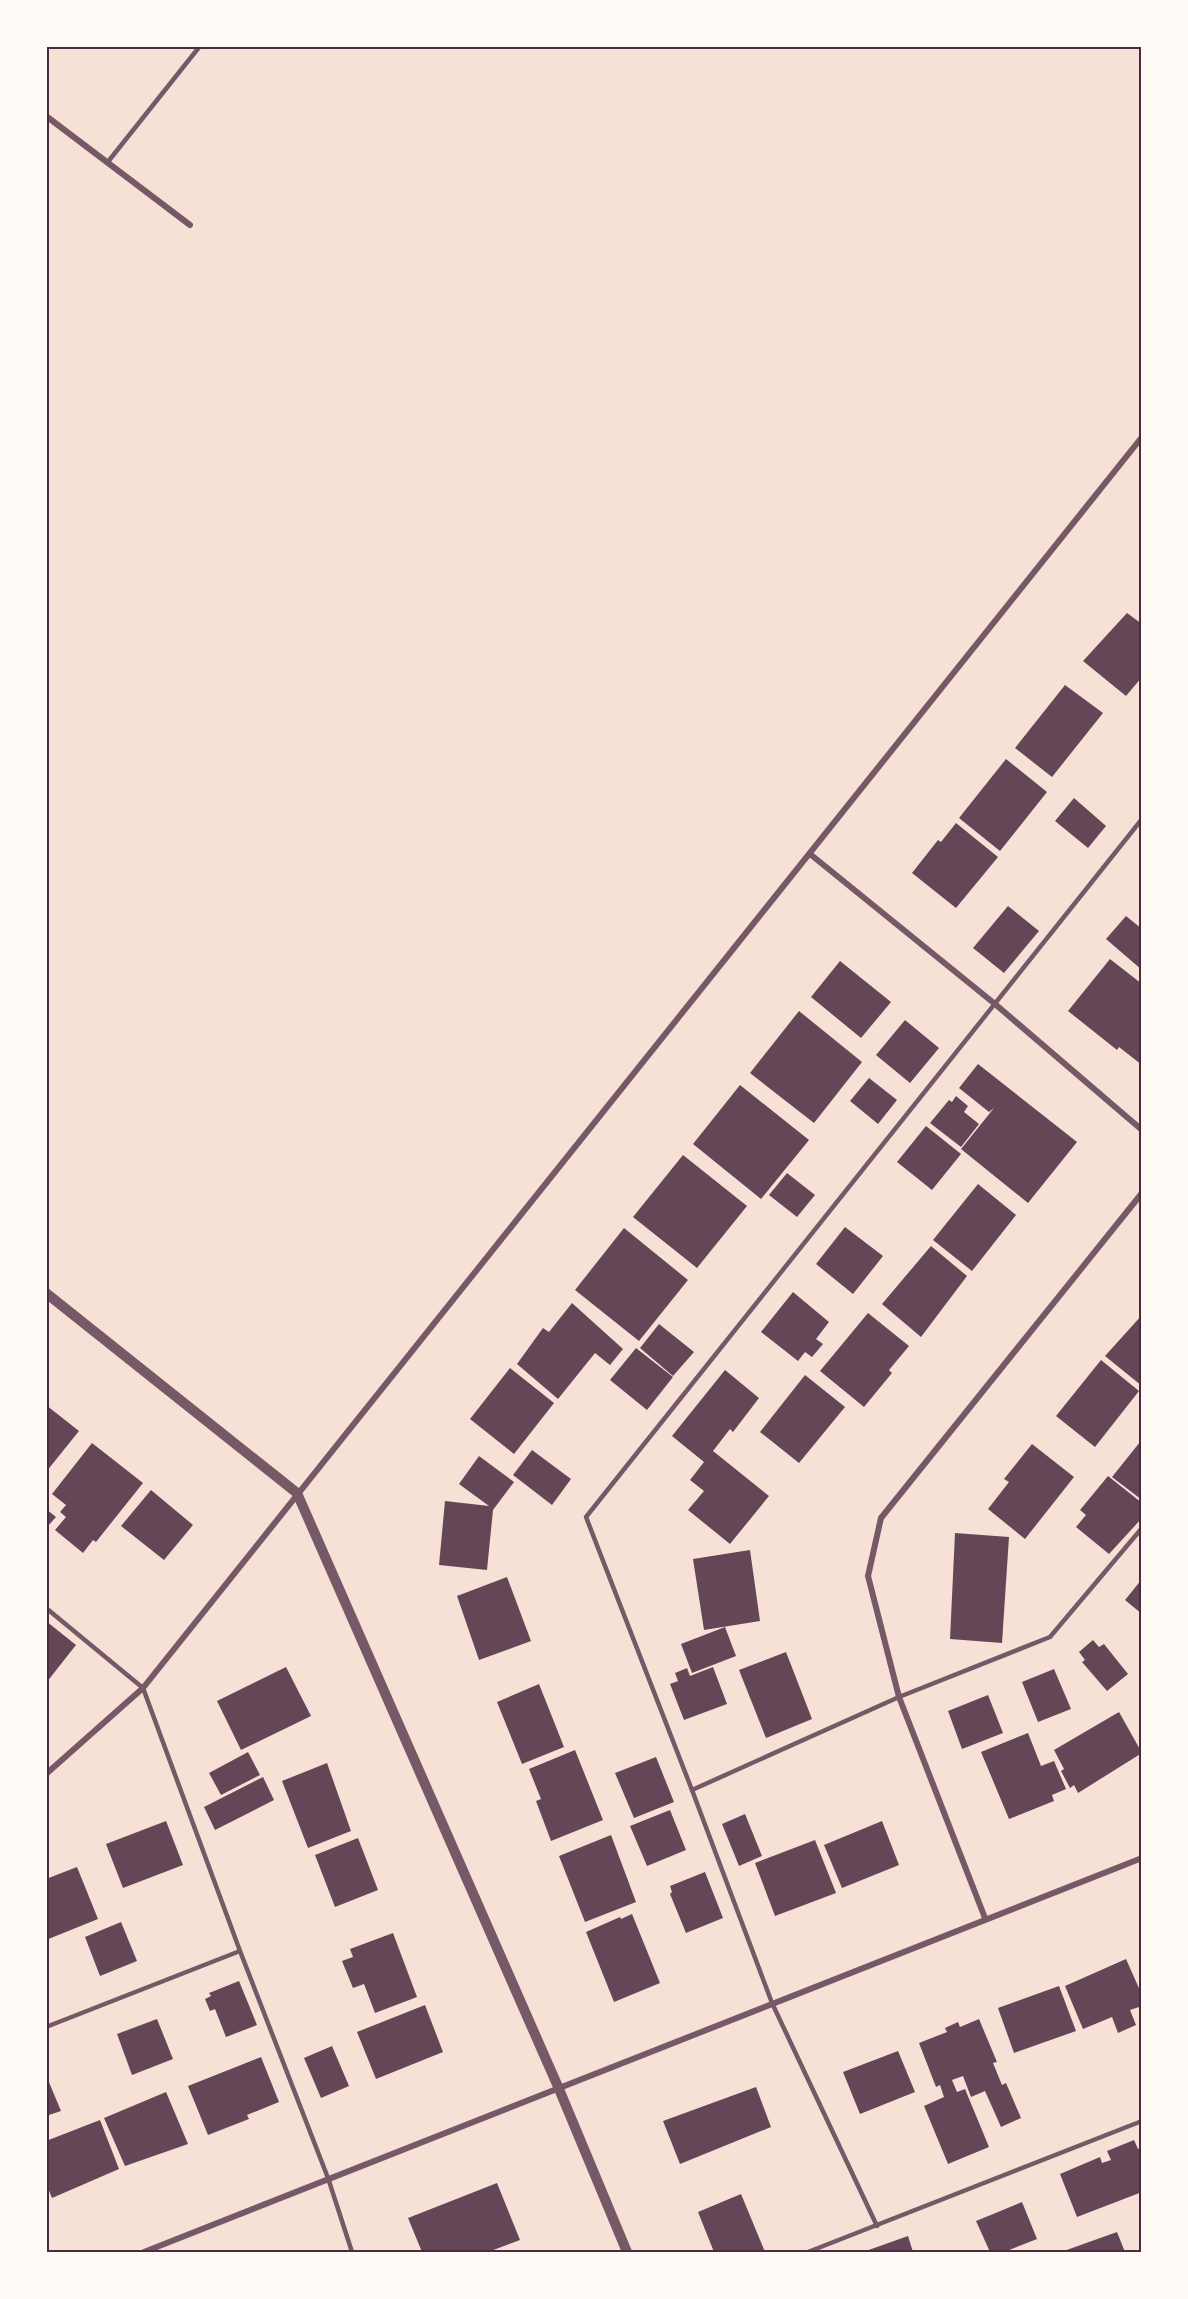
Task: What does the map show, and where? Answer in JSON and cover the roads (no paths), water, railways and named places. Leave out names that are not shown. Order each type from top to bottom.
[{"type":"street","points":[[46,116],[190,225]]},
{"type":"street","points":[[46,1774],[143,1688],[1142,437]]},
{"type":"street","points":[[810,854],[995,1004],[1142,1130]]},
{"type":"street","points":[[985,1918],[899,1697],[868,1576],[881,1518],[1142,1193]]},
{"type":"street","points":[[46,1293],[297,1493],[559,2089],[627,2253]]},
{"type":"street","points":[[144,2253],[328,2178],[1142,1858]]},
{"type":"lane","points":[[107,163],[200,46]]},
{"type":"lane","points":[[877,2226],[772,2003],[586,1517],[1142,819]]},
{"type":"lane","points":[[692,1790],[899,1697],[1050,1637],[1142,1528]]},
{"type":"lane","points":[[46,1608],[143,1688],[240,1951],[328,2178],[352,2253]]},
{"type":"lane","points":[[46,2027],[240,1951]]},
{"type":"lane","points":[[808,2253],[1142,2121]]}]
